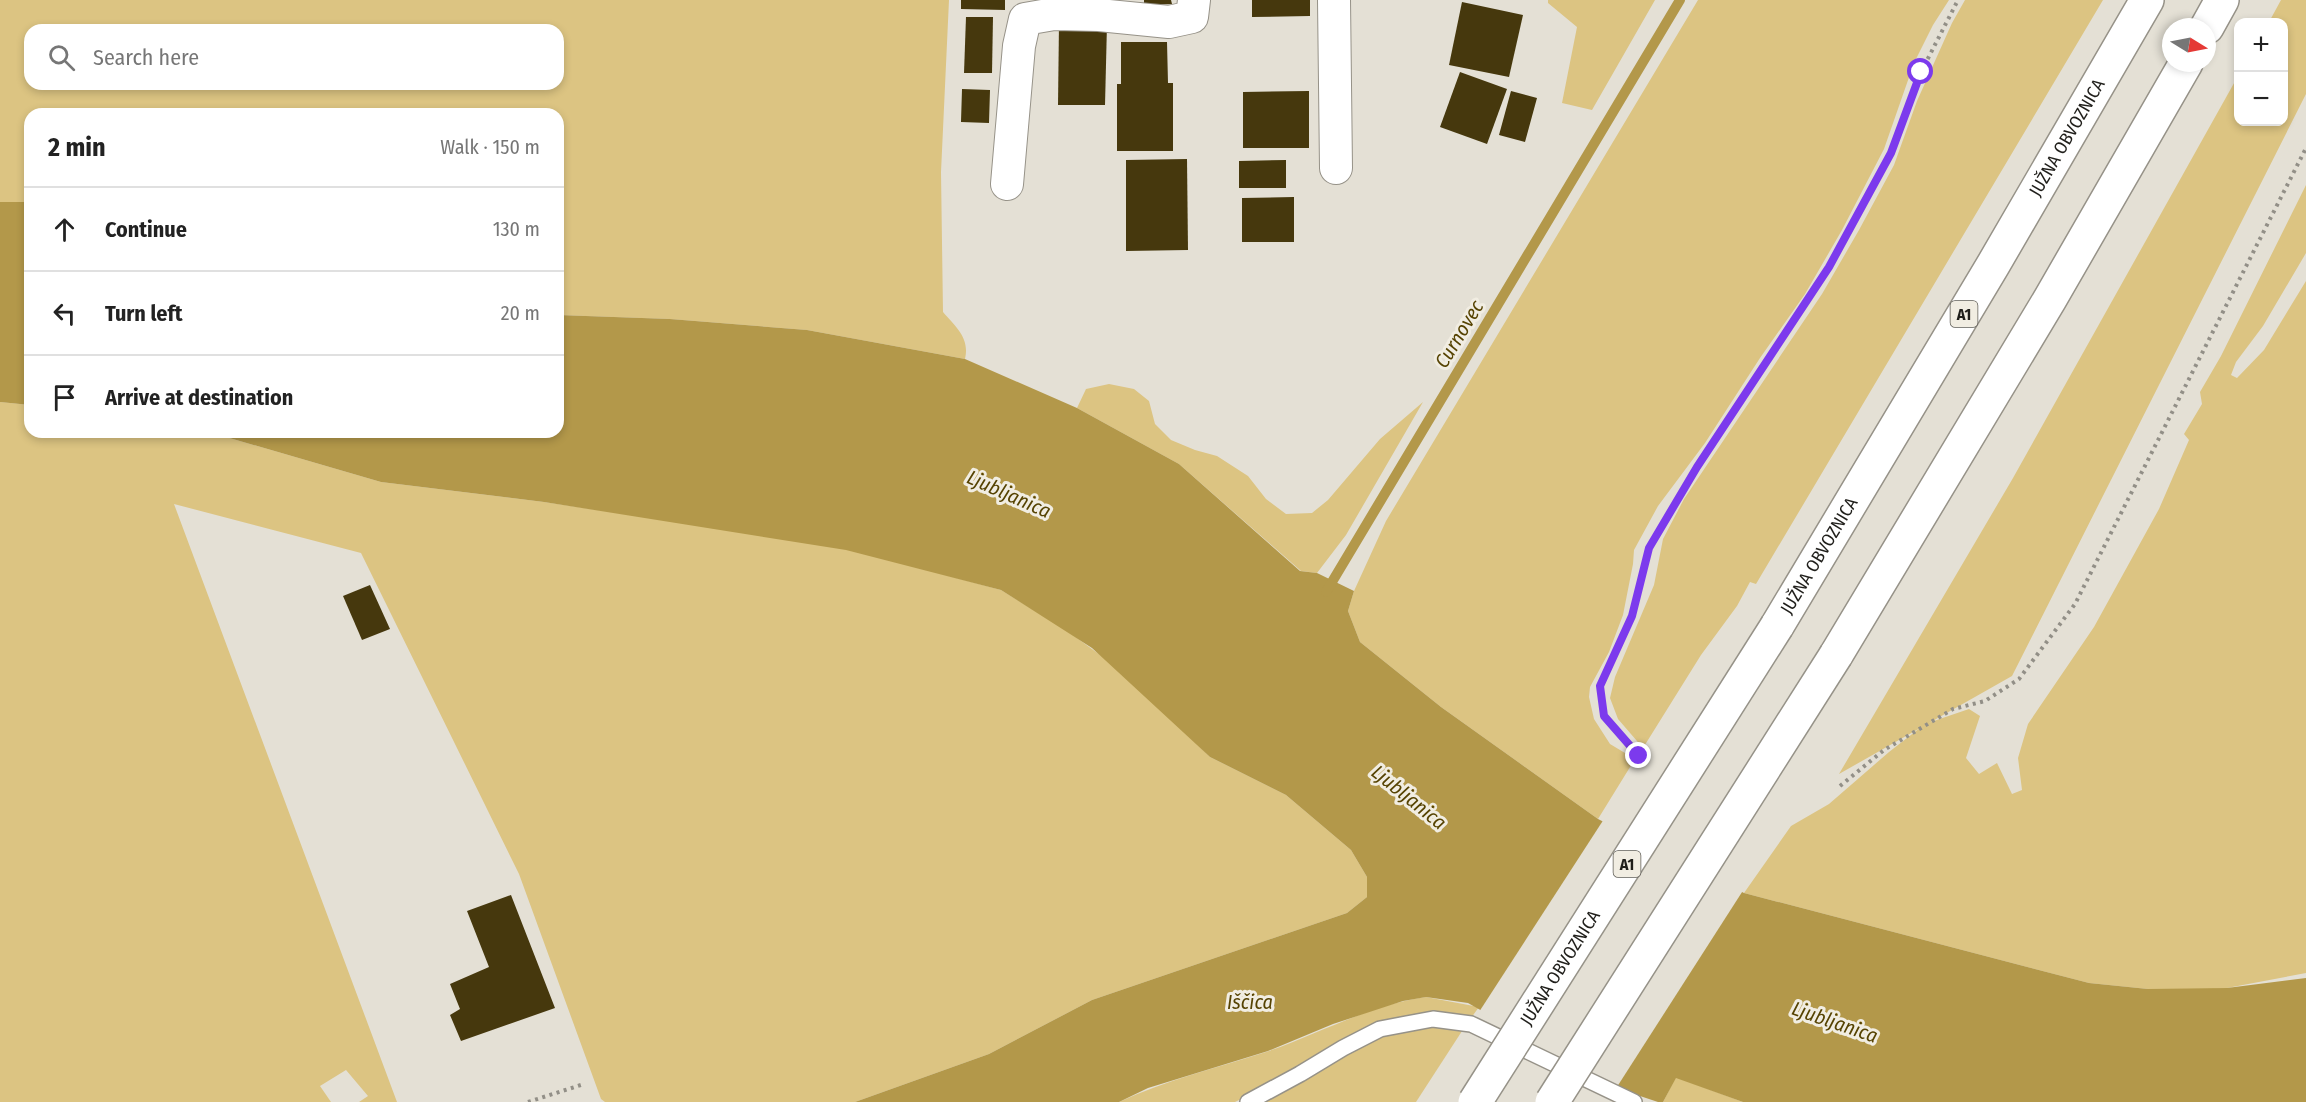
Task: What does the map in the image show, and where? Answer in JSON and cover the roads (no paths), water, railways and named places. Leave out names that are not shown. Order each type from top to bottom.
[{"type":"highway","name":"JUŽNA OBVOZNICA","points":[[1476,1102],[1777,626],[1993,265],[2147,0]]},
{"type":"highway","points":[[2212,18],[2222,0]]},
{"type":"highway","points":[[1552,1102],[1836,655],[2050,299],[2181,72]]},
{"type":"street","points":[[1007,184],[1019,46],[1025,19],[1054,14],[1099,15],[1169,22],[1192,17],[1194,0]]},
{"type":"street","points":[[1334,0],[1336,168]]},
{"type":"lane","points":[[1248,1102],[1300,1074],[1343,1047],[1380,1029],[1433,1019],[1472,1024],[1634,1102]]},
{"type":"water","points":[[0,202],[24,202],[24,404],[0,402]]},
{"type":"water","points":[[564,315],[670,319],[807,330],[965,359],[1077,408],[1179,464],[1300,571],[1317,573],[1354,591],[1348,611],[1360,642],[1441,707],[1598,819],[1744,893],[2089,983],[2148,989],[2227,988],[2306,978],[2306,1102],[1743,1102],[1676,1078],[1663,1102],[1658,1102],[1622,1090],[1468,1003],[1426,997],[1403,1001],[1333,1024],[1268,1051],[1148,1088],[1119,1102],[855,1102],[989,1054],[1092,1000],[1347,913],[1367,897],[1367,877],[1351,850],[1286,795],[1210,757],[1092,648],[1001,590],[846,550],[544,502],[381,482],[230,438],[564,438]]},
{"type":"waterway","name":"Curnovec","points":[[1326,592],[1680,0]]},
{"type":"water label","name":"Ljubljanica","points":[[1009,494]]},
{"type":"water label","name":"Ljubljanica","points":[[1409,797]]},
{"type":"water label","name":"Iščica","points":[[1250,1002]]},
{"type":"water label","name":"Ljubljanica","points":[[1835,1022]]}]
